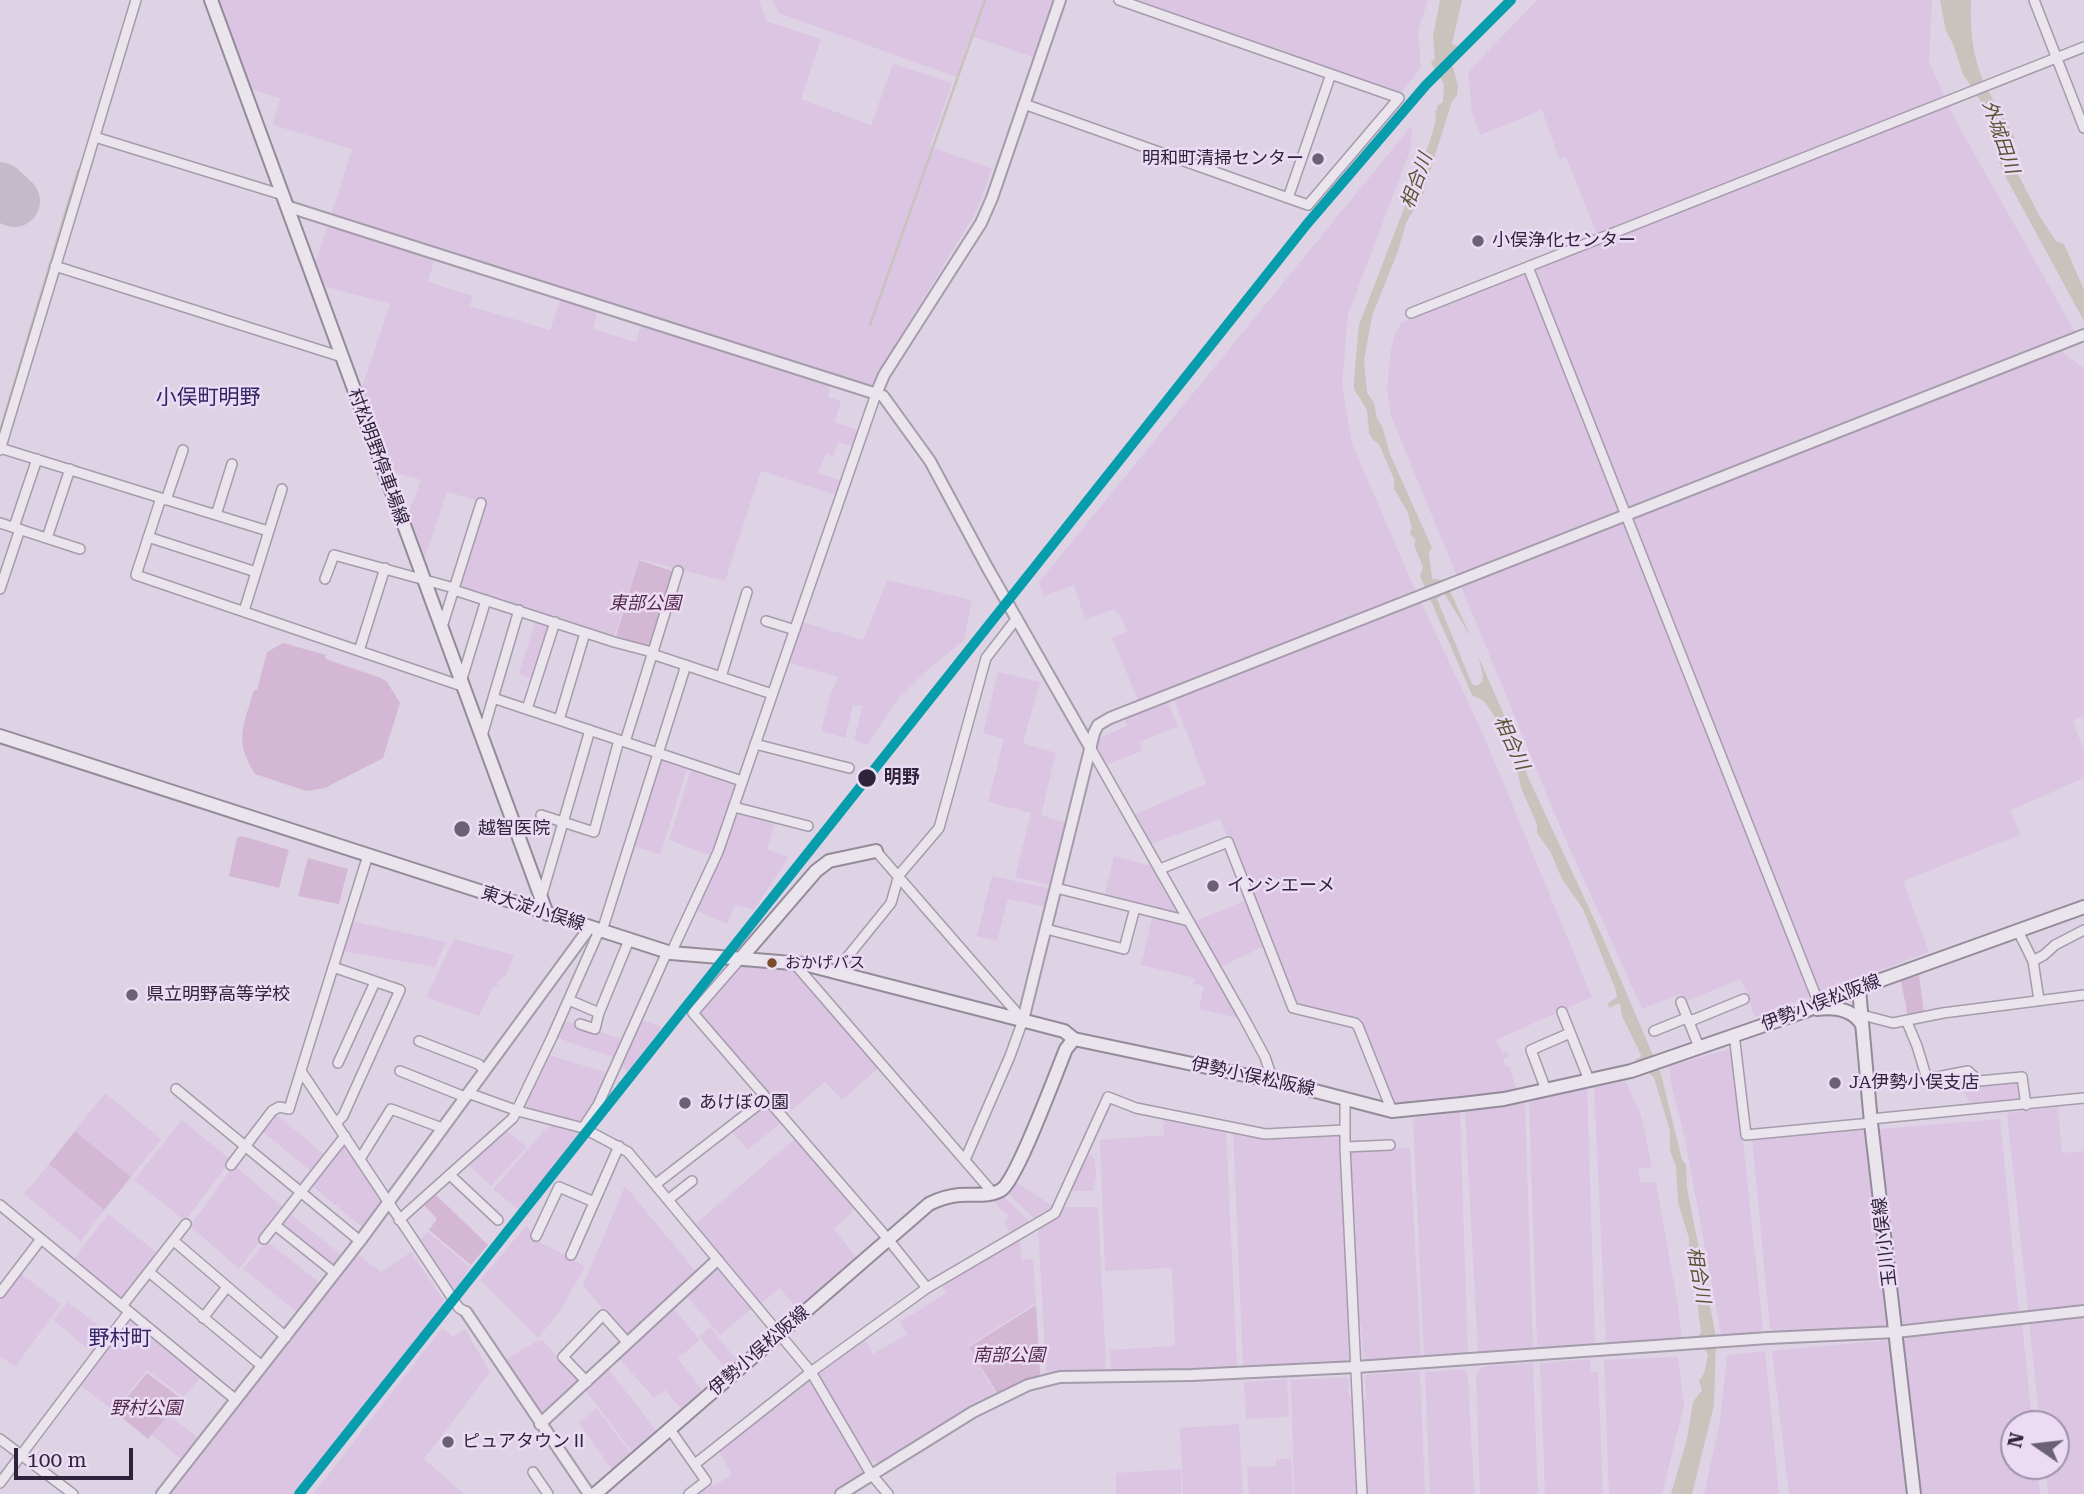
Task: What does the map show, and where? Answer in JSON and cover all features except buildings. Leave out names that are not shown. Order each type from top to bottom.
[{"type":"main road","name":"村松明野停車場線","points":[[211,0],[547,914]]},
{"type":"main road","name":"東大淀小俣線","points":[[0,736],[669,953],[794,963],[836,971],[1064,1031],[1074,1039]]},
{"type":"main road","points":[[741,958],[816,871],[829,861],[876,851]]},
{"type":"main road","name":"伊勢小俣松阪線","points":[[1074,1039],[1273,1081],[1392,1111],[1504,1099],[1631,1071],[1662,1061],[2084,907]]},
{"type":"main road","name":"玉川小俣線","points":[[1859,989],[1871,1121],[1913,1494]]},
{"type":"main road","points":[[1805,1010],[1830,1008],[1844,1011],[1863,1022]]},
{"type":"main road","points":[[993,1193],[1001,1190],[1012,1178],[1066,1049],[1074,1039]]},
{"type":"main road","name":"伊勢小俣松阪線","points":[[595,1494],[929,1204],[941,1198],[993,1193]]},
{"type":"street","points":[[136,0],[0,449],[268,531]]},
{"type":"street","points":[[583,1128],[598,1105],[718,852],[876,394],[884,375],[981,223],[1060,0]]},
{"type":"street","points":[[1024,104],[1308,205],[1399,98],[1119,0]]},
{"type":"street","points":[[2034,0],[2084,128]]},
{"type":"street","points":[[1411,313],[2084,47]]},
{"type":"street","points":[[1287,198],[1331,74]]},
{"type":"street","points":[[94,137],[883,396],[930,461],[1265,1057],[1273,1081]]},
{"type":"street","points":[[55,266],[342,357]]},
{"type":"street","points":[[1528,267],[1819,1004]]},
{"type":"street","points":[[965,1160],[1023,1020],[1098,725],[1457,580],[2083,335]]},
{"type":"street","points":[[183,450],[148,537],[136,575],[462,684],[486,600]]},
{"type":"street","points":[[0,589],[37,459]]},
{"type":"street","points":[[216,515],[232,464]]},
{"type":"street","points":[[47,538],[70,469]]},
{"type":"street","points":[[244,611],[282,489]]},
{"type":"street","points":[[441,628],[481,503]]},
{"type":"street","points":[[0,523],[80,549]]},
{"type":"street","points":[[148,537],[256,572]]},
{"type":"street","points":[[325,579],[334,555],[424,579],[772,694]]},
{"type":"street","points":[[359,651],[384,568]]},
{"type":"street","points":[[541,815],[594,832],[678,571]]},
{"type":"street","points":[[720,677],[747,592]]},
{"type":"street","points":[[481,738],[519,610]]},
{"type":"street","points":[[836,971],[891,903],[899,875],[939,828],[986,659],[1017,618]]},
{"type":"street","points":[[766,621],[795,630]]},
{"type":"street","points":[[527,709],[555,622]]},
{"type":"street","points":[[558,720],[585,633]]},
{"type":"street","points":[[399,1220],[518,1111],[569,1000],[597,930],[686,665]]},
{"type":"street","points":[[493,698],[742,780]]},
{"type":"street","points":[[541,898],[590,730]]},
{"type":"street","points":[[755,744],[849,768]]},
{"type":"street","points":[[734,807],[808,827]]},
{"type":"street","points":[[1160,869],[1228,842],[1293,1008],[1358,1026],[1392,1111]]},
{"type":"street","points":[[876,851],[1023,1020]]},
{"type":"street","points":[[231,1165],[272,1111],[279,1107],[289,1109],[368,855]]},
{"type":"street","points":[[1056,888],[1189,921]]},
{"type":"street","points":[[1046,929],[1124,949],[1135,908]]},
{"type":"street","points":[[162,1494],[360,1241],[485,1070],[597,930]]},
{"type":"street","points":[[2033,961],[2045,956],[2055,945],[2084,930]]},
{"type":"street","points":[[2018,931],[2033,961],[2039,1000]]},
{"type":"street","points":[[580,1024],[595,1029],[629,940]]},
{"type":"street","points":[[741,958],[693,1013],[927,1288]]},
{"type":"street","points":[[794,963],[993,1193]]},
{"type":"street","points":[[333,967],[400,990],[343,1116],[336,1123]]},
{"type":"street","points":[[338,1063],[375,982]]},
{"type":"street","points":[[1863,1022],[1907,1022],[1943,1013],[2084,995]]},
{"type":"street","points":[[1654,1031],[1689,1018],[1693,1020],[1744,999]]},
{"type":"street","points":[[569,1000],[599,1013]]},
{"type":"street","points":[[1681,1002],[1699,1047]]},
{"type":"street","points":[[1562,1012],[1590,1080]]},
{"type":"street","points":[[1907,1022],[1927,1079],[1968,1071],[1979,1081],[2022,1077],[2026,1105]]},
{"type":"street","points":[[1546,1090],[1531,1050],[1570,1033]]},
{"type":"street","points":[[1734,1034],[1745,1135],[2084,1098]]},
{"type":"street","points":[[419,1041],[478,1064],[485,1070]]},
{"type":"street","points":[[301,1071],[399,1220],[459,1308],[466,1312],[589,1494]]},
{"type":"street","points":[[400,1071],[518,1111],[583,1128],[628,1152],[811,1372],[871,1474],[888,1494]]},
{"type":"street","points":[[176,1089],[360,1241]]},
{"type":"street","points":[[695,1464],[811,1372],[927,1288],[1055,1213],[1108,1097],[1136,1108],[1265,1134],[1344,1130]]},
{"type":"street","points":[[656,1184],[767,1098]]},
{"type":"street","points":[[1345,1098],[1344,1130],[1362,1494]]},
{"type":"street","points":[[360,1159],[391,1109],[442,1128]]},
{"type":"street","points":[[264,1239],[345,1136]]},
{"type":"street","points":[[1345,1147],[1390,1145]]},
{"type":"street","points":[[571,1255],[619,1146]]},
{"type":"street","points":[[450,1175],[498,1220]]},
{"type":"street","points":[[669,1199],[692,1181]]},
{"type":"street","points":[[536,1236],[559,1187],[594,1202]]},
{"type":"street","points":[[0,1205],[236,1400]]},
{"type":"street","points":[[0,1483],[186,1224]]},
{"type":"street","points":[[275,1225],[335,1273]]},
{"type":"street","points":[[0,1293],[41,1239]]},
{"type":"street","points":[[174,1241],[286,1337]]},
{"type":"street","points":[[540,1424],[717,1260]]},
{"type":"street","points":[[149,1272],[262,1366]]},
{"type":"street","points":[[203,1318],[227,1287]]},
{"type":"street","points":[[841,1494],[973,1412],[1011,1392],[1051,1379],[1079,1375],[1204,1374],[1356,1367],[1896,1332],[2084,1311]]},
{"type":"street","points":[[587,1382],[563,1357],[603,1315],[627,1342]]},
{"type":"street","points":[[669,1428],[706,1481],[689,1494]]},
{"type":"street","points":[[0,1439],[72,1494]]},
{"type":"street","points":[[533,1472],[548,1494]]},
{"type":"shaded area","points":[[219,0],[759,0],[766,21],[821,39],[801,99],[871,125],[893,64],[952,83],[930,146],[992,169],[975,214],[872,388],[331,216],[352,149],[273,125],[280,98],[250,89]]},
{"type":"shaded area","points":[[772,0],[1053,0],[1033,57],[971,36],[956,77],[779,13]]},
{"type":"shaded area","points":[[1133,0],[1428,0],[1418,31],[1421,68],[1399,95]]},
{"type":"shaded area","points":[[1537,0],[1932,0],[1929,62],[1956,121],[2075,332],[2058,340],[2064,354],[2084,368],[2084,716],[2073,721],[2084,751],[2084,778],[2011,810],[2020,835],[1903,881],[1929,952],[1755,1017],[1741,979],[1684,1002],[1680,994],[1642,1009],[1561,829],[1391,416],[1387,388],[1390,356],[1394,336],[1402,322],[1601,244],[1566,157],[1559,159],[1542,110],[1480,135],[1472,112],[1468,72]]},
{"type":"shaded area","points":[[1412,125],[1411,148],[1348,315],[1342,384],[1352,444],[1413,585],[1484,736],[1592,997],[1496,1040],[1502,1052],[1508,1052],[1508,1058],[1504,1059],[1503,1064],[1509,1066],[1517,1090],[1452,1103],[1392,1106],[1359,1021],[1294,1005],[1271,943],[1218,968],[1195,921],[1254,897],[1220,819],[1151,844],[1133,815],[1206,784],[1171,691],[1139,702],[1112,638],[1127,631],[1119,613],[1113,609],[1085,620],[1074,585],[1044,596],[1039,582]]},
{"type":"shaded area","points":[[328,224],[435,257],[428,282],[473,296],[470,306],[550,330],[561,298],[598,309],[593,329],[636,342],[641,324],[830,385],[828,397],[841,401],[835,422],[860,431],[856,447],[838,442],[833,457],[826,453],[818,473],[843,481],[839,496],[761,471],[725,581],[639,559],[613,640],[456,588],[482,502],[447,492],[423,564],[407,516],[421,480],[387,470],[360,393],[390,304],[320,285],[315,264]]},
{"type":"shaded area","points":[[887,580],[972,600],[964,640],[924,673],[897,700],[867,745],[854,740],[863,706],[853,705],[845,738],[821,731],[838,677],[787,662],[802,622],[863,640]]},
{"type":"shaded area","points":[[536,619],[551,624],[533,679],[519,674]]},
{"type":"shaded area","points":[[998,672],[1040,682],[1023,743],[1056,753],[1041,815],[1069,824],[1054,886],[1015,877],[1031,813],[988,802],[1004,739],[983,733]]},
{"type":"shaded area","points":[[1167,700],[1178,727],[1139,742],[1142,751],[1103,766],[1094,751],[1097,739],[1127,726],[1124,716]]},
{"type":"shaded area","points":[[661,756],[688,767],[660,855],[632,845]]},
{"type":"shaded area","points":[[692,766],[737,782],[738,785],[712,856],[669,840]]},
{"type":"shaded area","points":[[740,810],[776,820],[767,849],[789,857],[754,910],[735,905],[727,924],[695,910],[717,862],[722,857]]},
{"type":"shaded area","points":[[1114,856],[1156,867],[1184,918],[1104,898]]},
{"type":"shaded area","points":[[992,876],[1052,889],[1047,907],[1008,899],[997,941],[977,936]]},
{"type":"shaded area","points":[[1153,914],[1187,923],[1239,1015],[1237,1018],[1199,1009],[1204,986],[1194,984],[1195,978],[1141,965]]},
{"type":"shaded area","points":[[351,921],[446,942],[435,967],[342,951]]},
{"type":"shaded area","points":[[454,939],[514,955],[506,975],[496,982],[499,986],[493,987],[479,1016],[426,997]]},
{"type":"shaded area","points":[[742,963],[795,968],[880,1067],[842,1100],[825,1082],[786,1115],[699,1015],[700,1010]]},
{"type":"shaded area","points":[[636,1018],[662,1027],[629,1072],[616,1064],[617,1058],[554,1037],[562,1020],[626,1040]]},
{"type":"shaded area","points":[[1733,1048],[1763,1329],[1759,1333],[1721,1335],[1669,1066]]},
{"type":"shaded area","points":[[546,1054],[608,1073],[584,1126],[521,1109]]},
{"type":"shaded area","points":[[1967,1073],[1979,1084],[2020,1079],[2023,1102],[1972,1109],[1958,1076]]},
{"type":"shaded area","points":[[1626,1082],[1641,1115],[1652,1167],[1638,1169],[1641,1183],[1656,1182],[1682,1338],[1606,1346],[1594,1087]]},
{"type":"shaded area","points":[[1587,1088],[1595,1340],[1594,1344],[1590,1345],[1537,1348],[1529,1101]]},
{"type":"shaded area","points":[[105,1093],[161,1139],[131,1177],[75,1131]]},
{"type":"shaded area","points":[[767,1100],[784,1121],[747,1150],[731,1130]]},
{"type":"shaded area","points":[[1525,1102],[1533,1349],[1478,1354],[1465,1110]]},
{"type":"shaded area","points":[[2058,1107],[2062,1153],[2084,1151],[2084,1306],[2030,1312],[2007,1113]]},
{"type":"shaded area","points":[[272,1111],[326,1156],[313,1173],[258,1128]]},
{"type":"shaded area","points":[[1460,1112],[1468,1355],[1424,1356],[1413,1118]]},
{"type":"shaded area","points":[[1163,1116],[1226,1128],[1237,1365],[1235,1368],[1111,1368],[1110,1350],[1175,1346],[1172,1268],[1105,1271],[1100,1140],[1164,1135]]},
{"type":"shaded area","points":[[2000,1119],[2019,1312],[1901,1324],[1880,1129]]},
{"type":"shaded area","points":[[182,1120],[231,1160],[185,1221],[134,1180]]},
{"type":"shaded area","points":[[550,1124],[582,1133],[519,1210],[493,1189]]},
{"type":"shaded area","points":[[1870,1125],[1889,1319],[1884,1327],[1775,1333],[1770,1328],[1752,1139]]},
{"type":"shaded area","points":[[505,1130],[527,1147],[491,1186],[469,1165]]},
{"type":"shaded area","points":[[1233,1131],[1342,1134],[1350,1361],[1243,1367]]},
{"type":"shaded area","points":[[798,1136],[857,1207],[834,1229],[859,1261],[799,1312],[780,1288],[758,1306],[693,1226]]},
{"type":"shaded area","points":[[346,1142],[385,1200],[363,1228],[310,1184]]},
{"type":"shaded area","points":[[1410,1148],[1421,1356],[1366,1360],[1363,1357],[1361,1325],[1357,1325],[1350,1150]]},
{"type":"shaded area","points":[[1085,1151],[1095,1159],[1096,1177],[1093,1191],[1068,1191]]},
{"type":"shaded area","points":[[49,1164],[104,1210],[81,1241],[24,1194]]},
{"type":"shaded area","points":[[234,1165],[285,1209],[239,1269],[190,1226]]},
{"type":"shaded area","points":[[1013,1180],[1053,1206],[1053,1211],[1038,1220],[1034,1219],[1006,1191]]},
{"type":"shaded area","points":[[625,1186],[698,1274],[626,1338],[583,1285]]},
{"type":"shaded area","points":[[1001,1194],[1030,1224],[1011,1233],[1004,1224],[1009,1215],[991,1198]]},
{"type":"shaded area","points":[[1061,1207],[1098,1207],[1106,1366],[1102,1370],[1046,1371],[1038,1225]]},
{"type":"shaded area","points":[[289,1213],[343,1256],[334,1269],[279,1224]]},
{"type":"shaded area","points":[[108,1214],[159,1254],[123,1301],[73,1260]]},
{"type":"shaded area","points":[[527,1225],[534,1239],[585,1266],[560,1311],[538,1338],[480,1280]]},
{"type":"shaded area","points":[[428,1232],[470,1267],[453,1293],[419,1241]]},
{"type":"shaded area","points":[[1020,1236],[1021,1260],[1033,1259],[1036,1303],[968,1346],[996,1394],[880,1463],[868,1460],[817,1372],[864,1337],[873,1354],[907,1334],[900,1322],[946,1293],[940,1283]]},
{"type":"shaded area","points":[[266,1241],[319,1282],[297,1312],[243,1269]]},
{"type":"shaded area","points":[[411,1252],[446,1304],[294,1494],[171,1494],[357,1254],[381,1272]]},
{"type":"shaded area","points":[[717,1262],[754,1307],[720,1335],[684,1293]]},
{"type":"shaded area","points":[[20,1273],[61,1304],[15,1367],[0,1356],[0,1299]]},
{"type":"shaded area","points":[[68,1302],[108,1333],[93,1353],[53,1320]]},
{"type":"shaded area","points":[[671,1305],[700,1340],[678,1358],[705,1394],[684,1412],[665,1390],[654,1398],[617,1356]]},
{"type":"shaded area","points":[[131,1314],[205,1372],[184,1397],[147,1370],[114,1411],[78,1384]]},
{"type":"shaded area","points":[[2084,1315],[2084,1494],[2048,1494],[2046,1480],[2070,1480],[2070,1410],[2038,1410],[2029,1323]]},
{"type":"shaded area","points":[[2022,1322],[2031,1410],[2000,1410],[2000,1480],[2038,1480],[2040,1494],[1920,1494],[1904,1341],[1906,1336]]},
{"type":"shaded area","points":[[710,1327],[740,1364],[729,1373],[699,1336]]},
{"type":"shaded area","points":[[442,1328],[453,1337],[465,1329],[490,1372],[424,1459],[464,1494],[313,1494]]},
{"type":"shaded area","points":[[539,1340],[582,1382],[545,1415],[541,1415],[505,1360]]},
{"type":"shaded area","points":[[1888,1340],[1892,1345],[1908,1494],[1789,1494],[1772,1351]]},
{"type":"shaded area","points":[[1765,1351],[1779,1494],[1704,1494],[1720,1422],[1727,1355]]},
{"type":"shaded area","points":[[1678,1357],[1684,1405],[1662,1494],[1609,1494],[1604,1360]]},
{"type":"shaded area","points":[[1590,1359],[1591,1372],[1598,1372],[1603,1494],[1545,1494],[1540,1363]]},
{"type":"shaded area","points":[[1533,1363],[1538,1494],[1480,1494],[1476,1375],[1480,1368],[1487,1366]]},
{"type":"shaded area","points":[[606,1366],[659,1434],[635,1456],[583,1387]]},
{"type":"shaded area","points":[[1463,1369],[1468,1374],[1474,1494],[1430,1494],[1425,1372]]},
{"type":"shaded area","points":[[1420,1371],[1425,1494],[1365,1494],[1361,1400],[1366,1399],[1365,1375]]},
{"type":"shaded area","points":[[1348,1377],[1349,1395],[1353,1403],[1357,1494],[1294,1494],[1291,1380]]},
{"type":"shaded area","points":[[809,1379],[864,1471],[863,1474],[833,1494],[696,1494],[710,1483],[713,1486],[732,1475],[718,1450]]},
{"type":"shaded area","points":[[1287,1379],[1289,1417],[1246,1419],[1244,1382]]},
{"type":"shaded area","points":[[596,1408],[634,1457],[615,1474],[579,1423]]},
{"type":"shaded area","points":[[169,1415],[198,1438],[181,1459],[152,1435]]},
{"type":"shaded area","points":[[1239,1424],[1243,1494],[1183,1494],[1180,1428]]},
{"type":"shaded area","points":[[1276,1459],[1291,1459],[1293,1494],[1249,1494],[1247,1467],[1276,1466]]},
{"type":"shaded area","points":[[1181,1469],[1181,1494],[1116,1494],[1116,1473]]},
{"type":"green space","name":"東部公園","points":[[639,560],[675,572],[652,646],[648,647],[616,636]]},
{"type":"green space","points":[[283,643],[326,655],[328,660],[387,682],[400,703],[383,758],[325,788],[306,791],[255,774],[244,751],[242,732],[267,652]]},
{"type":"green space","points":[[242,836],[289,850],[279,888],[229,876],[237,838]]},
{"type":"green space","points":[[308,858],[348,869],[339,904],[298,896]]},
{"type":"green space","points":[[1919,975],[1924,1013],[1908,1017],[1901,981]]},
{"type":"green space","points":[[75,1131],[131,1177],[104,1210],[49,1164]]},
{"type":"green space","points":[[436,1195],[488,1245],[471,1265],[429,1230],[437,1219],[424,1205]]},
{"type":"green space","name":"南部公園","points":[[1036,1305],[1040,1373],[1038,1377],[997,1393],[969,1347]]},
{"type":"green space","name":"野村公園","points":[[147,1373],[182,1399],[148,1439],[115,1412]]},
{"type":"water","name":"相合川","points":[[1440,0],[1462,0],[1452,44],[1458,46],[1450,56],[1458,86],[1457,96],[1452,101],[1423,194],[1406,223],[1398,251],[1372,316],[1364,361],[1367,393],[1374,403],[1390,454],[1432,548],[1429,552],[1432,579],[1445,580],[1471,637],[1444,593],[1437,599],[1472,684],[1476,686],[1482,682],[1478,656],[1522,756],[1527,775],[1602,936],[1661,1074],[1682,1160],[1686,1165],[1687,1188],[1716,1337],[1714,1405],[1692,1494],[1671,1494],[1687,1439],[1693,1402],[1702,1390],[1699,1381],[1704,1374],[1708,1355],[1697,1338],[1701,1332],[1694,1278],[1687,1253],[1689,1238],[1678,1203],[1676,1166],[1670,1151],[1670,1131],[1654,1078],[1635,1059],[1641,1055],[1622,1016],[1620,1003],[1609,1008],[1608,1003],[1617,997],[1615,988],[1583,909],[1562,879],[1550,851],[1537,833],[1537,824],[1521,788],[1513,765],[1513,754],[1502,727],[1484,701],[1472,695],[1420,576],[1423,567],[1414,545],[1416,540],[1410,534],[1412,528],[1407,511],[1394,489],[1394,479],[1379,444],[1369,433],[1367,410],[1354,389],[1359,325],[1430,141],[1436,120],[1435,110],[1437,111],[1437,106],[1443,102],[1444,84],[1431,63],[1435,58],[1433,36]]},
{"type":"water","name":"外城田川","points":[[1940,0],[1971,0],[1972,41],[1976,61],[1990,95],[2015,138],[2010,139],[2003,134],[2006,151],[2040,217],[2056,241],[2064,244],[2084,290],[2084,321],[2004,174],[1997,157],[1987,111],[1963,74],[1946,31]]},
{"type":"waterway","points":[[870,325],[985,0]]},
{"type":"waterway","points":[[0,431],[78,170]]},
{"type":"runway","points":[[0,188],[14,201]]},
{"type":"transit line","points":[[299,1494],[1307,224],[1426,85],[1511,0]]},
{"type":"place","name":"明和町清掃センター","points":[[1318,159]]},
{"type":"place","name":"小俣浄化センター","points":[[1478,241]]},
{"type":"place","name":"明野","points":[[867,778]]},
{"type":"place","name":"越智医院","points":[[462,829]]},
{"type":"place","name":"インシエーメ","points":[[1213,886]]},
{"type":"place","name":"おかげバス","points":[[772,963]]},
{"type":"place","name":"県立明野高等学校","points":[[132,995]]},
{"type":"place","name":"JA伊勢小俣支店","points":[[1835,1083]]},
{"type":"place","name":"あけぼの園","points":[[685,1103]]},
{"type":"place","name":"ピュアタウンⅡ","points":[[448,1442]]},
{"type":"district","name":"小俣町明野","points":[[208,398]]},
{"type":"district","name":"野村町","points":[[120,1339]]}]
